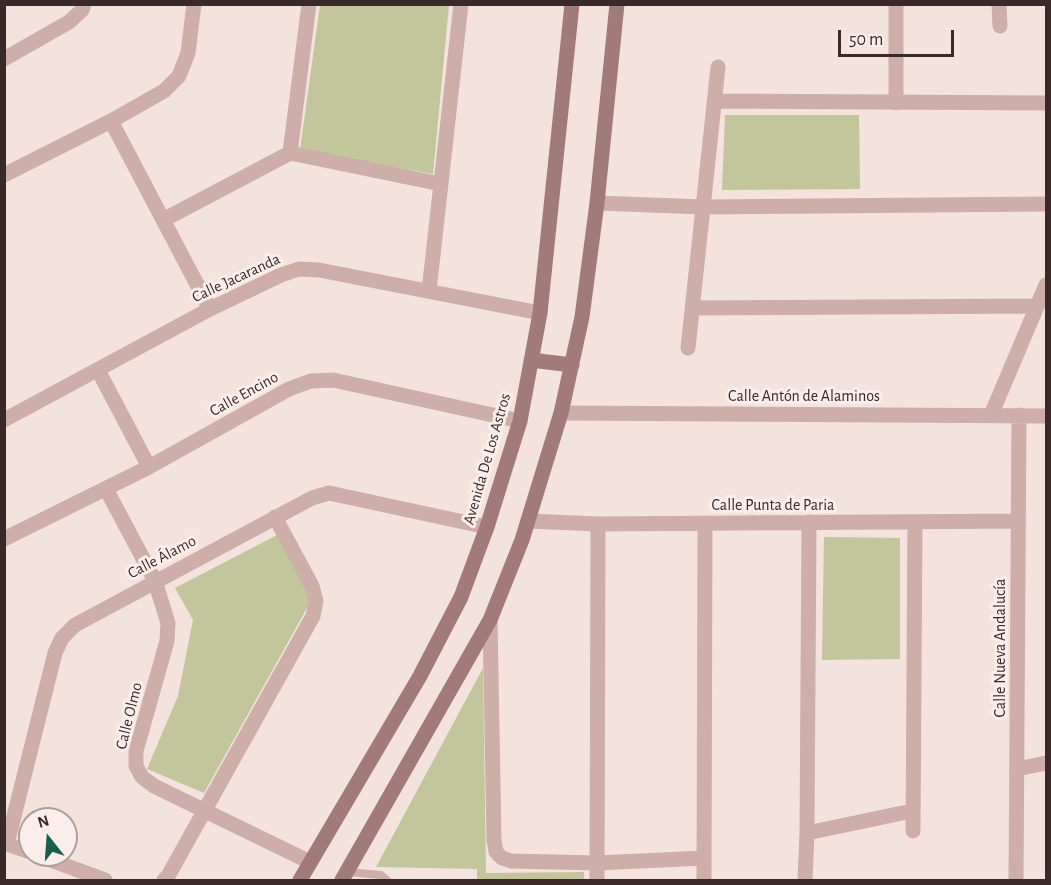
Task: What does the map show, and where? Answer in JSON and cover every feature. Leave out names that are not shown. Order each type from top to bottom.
[{"type":"main road","name":"Avenida De Los Astros","points":[[300,880],[420,676],[460,597],[487,527],[520,421],[540,313],[572,4]]},
{"type":"main road","points":[[345,876],[490,620],[528,521],[561,413],[582,317],[597,203],[617,4]]},
{"type":"main road","points":[[531,360],[572,365]]},
{"type":"street","points":[[4,58],[69,22],[82,10],[84,4]]},
{"type":"street","points":[[4,176],[164,91],[179,76],[188,53],[194,4]]},
{"type":"street","points":[[290,153],[309,4]]},
{"type":"street","points":[[429,291],[461,4]]},
{"type":"street","points":[[896,4],[896,103]]},
{"type":"street","points":[[999,4],[1000,26]]},
{"type":"street","points":[[688,348],[718,68]]},
{"type":"street","points":[[716,101],[1047,103]]},
{"type":"street","points":[[111,121],[210,309]]},
{"type":"street","points":[[163,220],[290,153],[441,184]]},
{"type":"street","points":[[597,203],[704,207],[1047,204]]},
{"type":"street","name":"Calle Jacaranda","points":[[4,420],[210,309],[281,275],[299,269],[319,270],[540,313]]},
{"type":"street","points":[[991,414],[1047,285]]},
{"type":"street","points":[[693,308],[1037,306]]},
{"type":"street","points":[[98,370],[149,467]]},
{"type":"street","name":"Calle Encino","points":[[4,539],[149,467],[290,389],[310,381],[333,380],[520,421]]},
{"type":"street","name":"Calle Antón de Alaminos","points":[[561,413],[1047,416]]},
{"type":"street","name":"Calle Nueva Andalucía","points":[[1016,880],[1019,416]]},
{"type":"street","name":"Calle Olmo","points":[[106,489],[154,581],[168,623],[167,641],[136,751],[136,766],[142,777],[154,786],[310,862]]},
{"type":"street","name":"Calle Álamo","points":[[6,843],[55,653],[62,638],[75,625],[275,517],[312,498],[329,493],[487,527]]},
{"type":"street","points":[[164,880],[313,616],[316,602],[312,586],[275,517]]},
{"type":"street","name":"Calle Punta de Paria","points":[[528,521],[598,524],[1018,521]]},
{"type":"street","points":[[805,880],[809,522]]},
{"type":"street","points":[[913,831],[915,522]]},
{"type":"street","points":[[704,880],[705,523]]},
{"type":"street","points":[[597,880],[598,524]]},
{"type":"street","points":[[490,620],[494,840],[496,852],[501,858],[511,861],[597,863],[704,858]]},
{"type":"street","points":[[1017,769],[1047,763]]},
{"type":"street","points":[[807,832],[912,811]]},
{"type":"street","points":[[68,867],[101,880]]},
{"type":"lane","points":[[345,876],[381,875],[387,880]]},
{"type":"green space","points":[[320,5],[449,5],[433,174],[300,150]]},
{"type":"green space","points":[[725,115],[859,115],[860,189],[722,190]]},
{"type":"green space","points":[[277,535],[312,599],[204,793],[147,769],[178,696],[193,620],[175,588]]},
{"type":"green space","points":[[824,537],[900,538],[900,659],[822,660]]},
{"type":"green space","points":[[483,668],[486,873],[584,872],[584,880],[477,880],[477,869],[376,867]]}]
